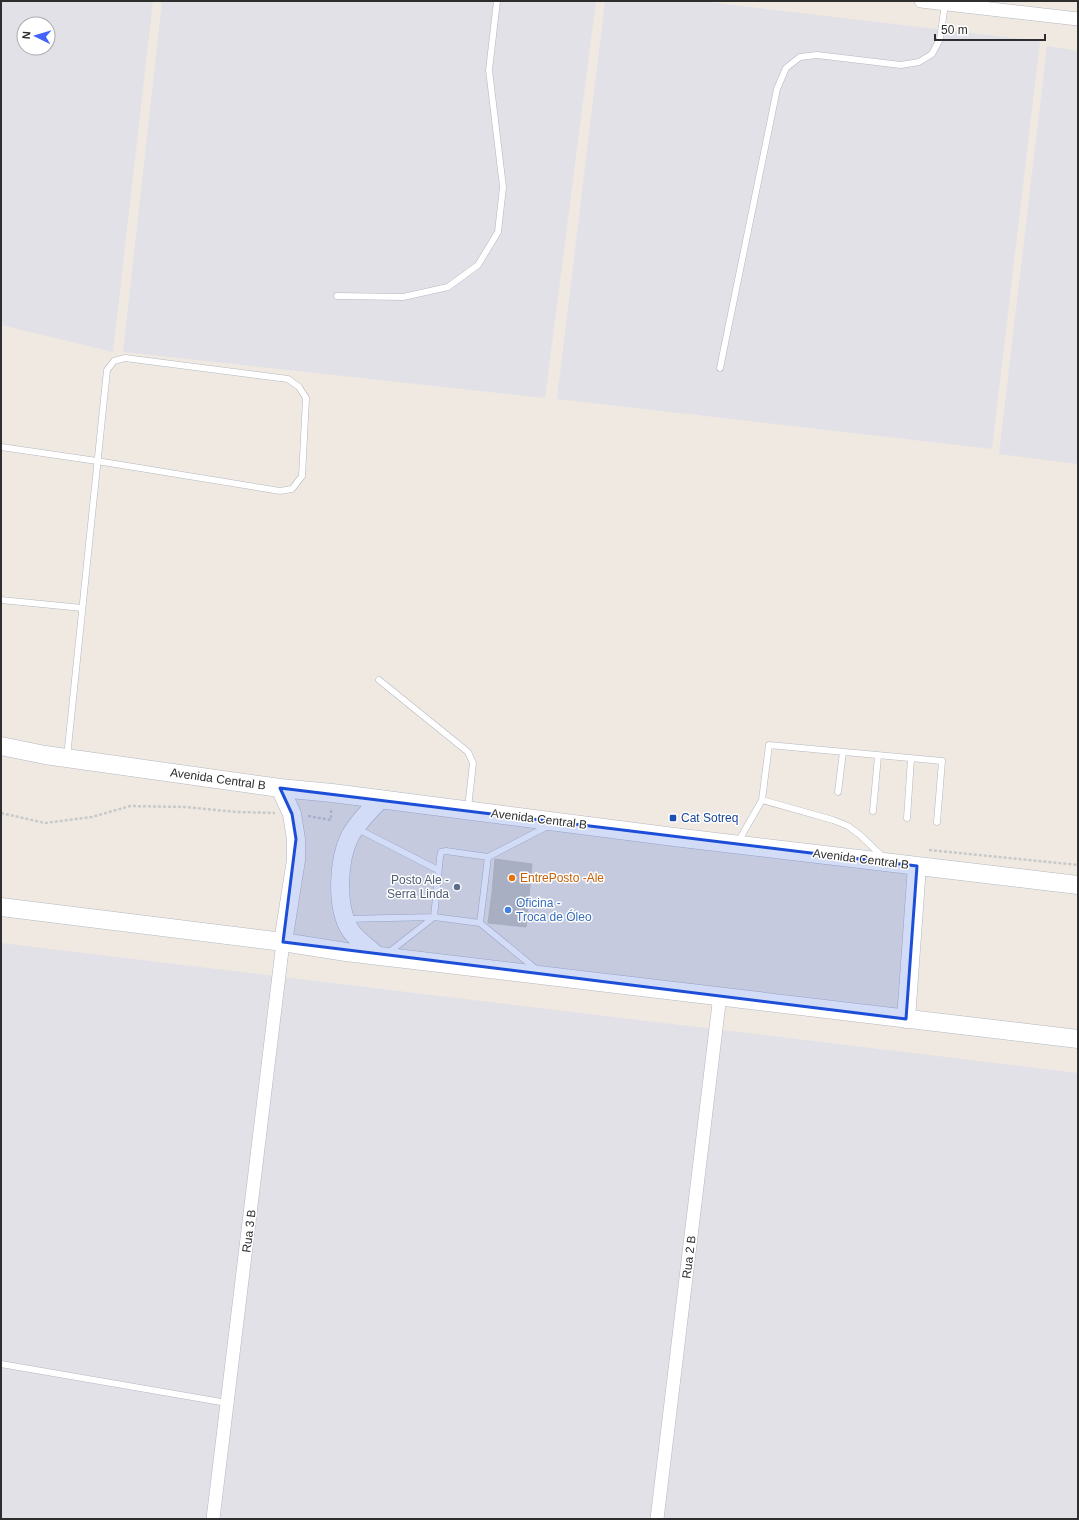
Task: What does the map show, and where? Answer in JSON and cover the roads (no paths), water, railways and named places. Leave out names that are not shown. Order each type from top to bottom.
[{"type":"main road","name":"Avenida Central B","points":[[1,746],[67,758],[280,788],[381,799],[1078,885]]},
{"type":"main road","points":[[280,788],[292,814],[296,839],[296,860],[283,942]]},
{"type":"main road","points":[[380,955],[350,930],[341,906],[340,891],[343,857],[349,838],[366,814],[381,799]]},
{"type":"main road","points":[[906,1019],[917,866]]},
{"type":"main road","points":[[1,907],[283,942],[346,952],[542,974],[1078,1039]]},
{"type":"street","points":[[921,1],[945,4],[976,4],[1078,19]]},
{"type":"street","name":"Rua 3 B","points":[[213,1519],[283,942]]},
{"type":"street","name":"Rua 2 B","points":[[657,1519],[720,996]]},
{"type":"lane","points":[[337,296],[403,297],[448,287],[478,265],[498,232],[503,186],[489,70],[497,1]]},
{"type":"lane","points":[[720,368],[777,89],[786,68],[800,57],[817,55],[901,65],[919,62],[932,54],[940,39],[945,4]]},
{"type":"lane","points":[[1,447],[97,461],[280,491],[292,489],[302,476],[306,398],[299,387],[288,379],[125,358],[114,361],[107,370],[97,461],[67,758]]},
{"type":"lane","points":[[1,600],[82,608]]},
{"type":"lane","points":[[379,680],[468,752],[473,763],[468,810]]},
{"type":"lane","points":[[737,844],[762,800],[769,745],[942,761],[937,822]]},
{"type":"lane","points":[[838,792],[843,752]]},
{"type":"lane","points":[[873,811],[878,756]]},
{"type":"lane","points":[[907,818],[911,759]]},
{"type":"lane","points":[[762,800],[833,820],[848,826],[860,835],[888,862]]},
{"type":"lane","points":[[434,917],[438,870],[442,852],[446,851],[488,856],[557,821]]},
{"type":"lane","points":[[355,828],[438,870]]},
{"type":"lane","points":[[480,923],[488,856]]},
{"type":"lane","points":[[380,955],[434,917]]},
{"type":"lane","points":[[345,919],[434,917],[480,923],[542,974]]},
{"type":"lane","points":[[1,1364],[227,1403]]},
{"type":"place","name":"Cat Sotreq","points":[[673,818]]},
{"type":"place","name":"EntrePosto -Ale","points":[[512,878]]},
{"type":"place","name":"Posto Ale - Serra Linda","points":[[457,887]]},
{"type":"place","name":"Oficina - Troca de Óleo","points":[[508,910]]}]
